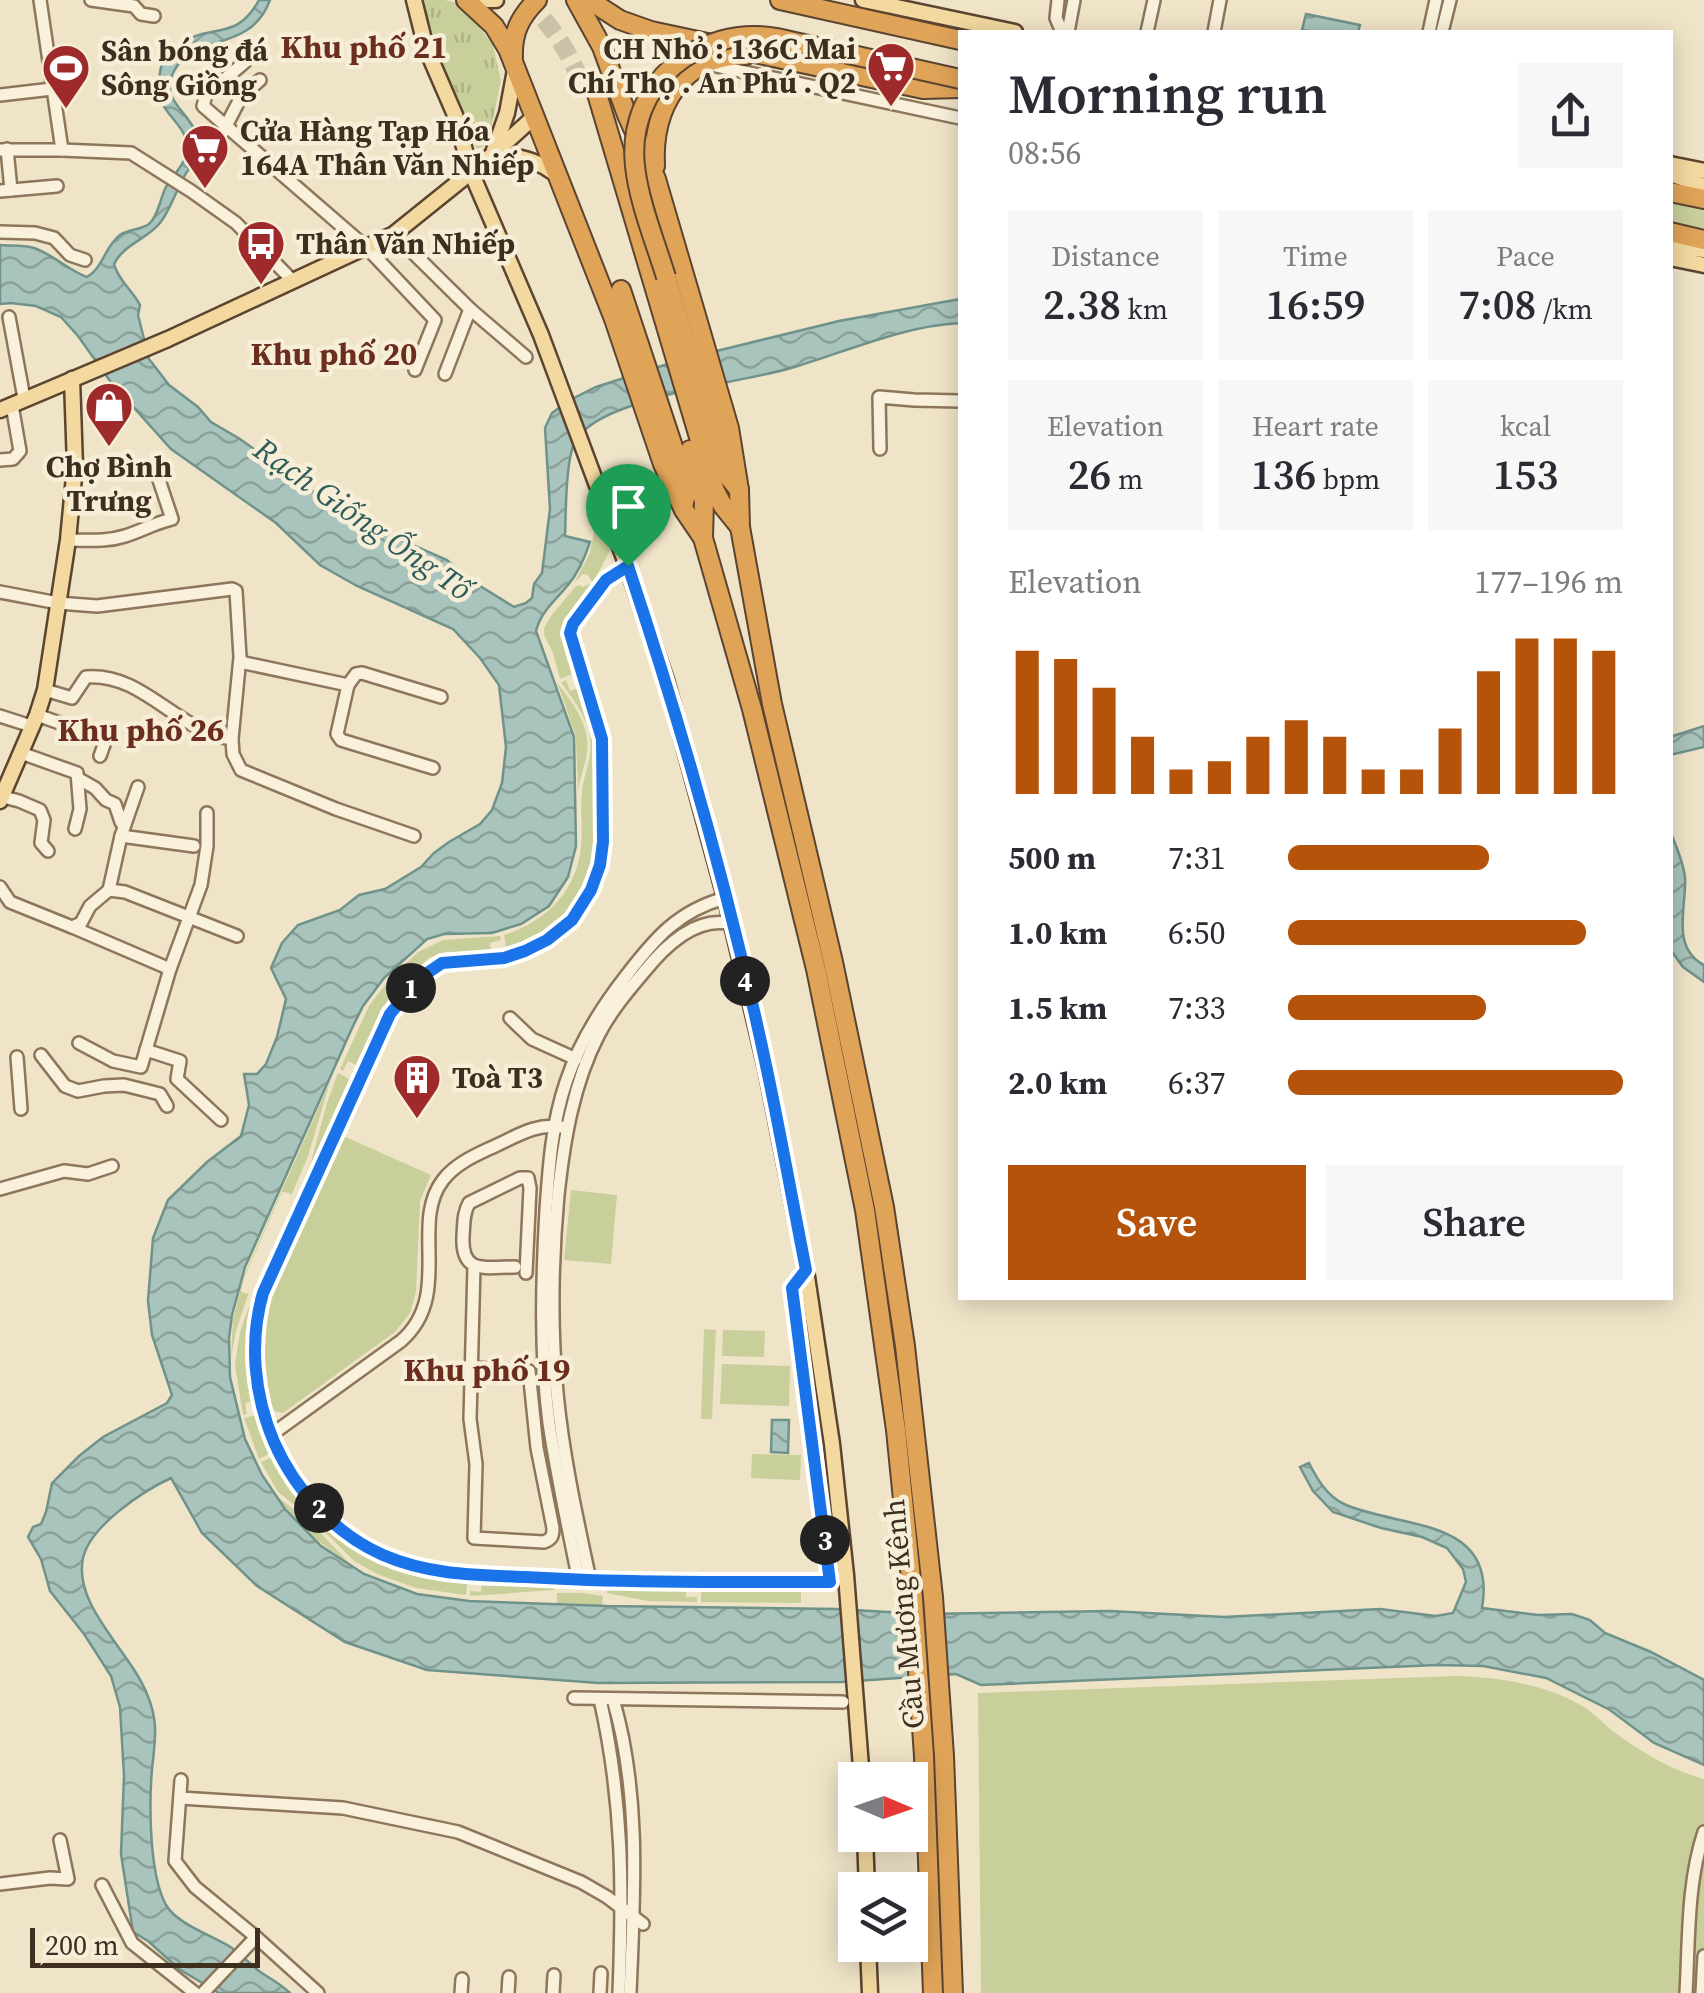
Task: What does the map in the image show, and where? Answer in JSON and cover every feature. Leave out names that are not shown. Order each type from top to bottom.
[{"type":"highway","points":[[470,0],[494,26],[516,67],[614,319],[664,464],[683,507],[703,538]]},
{"type":"highway","points":[[516,67],[516,30],[538,0]]},
{"type":"highway","points":[[576,0],[602,47],[626,115],[656,179],[736,460],[740,527]]},
{"type":"highway","points":[[589,0],[640,28],[923,88],[958,88]]},
{"type":"highway","points":[[780,0],[958,40]]},
{"type":"highway","points":[[739,490],[725,474],[637,178],[636,132],[653,90],[675,64],[693,52],[723,39],[745,36],[777,38],[958,79]]},
{"type":"highway","points":[[656,179],[655,144],[662,108],[672,90],[707,64],[737,55],[771,56]]},
{"type":"highway","points":[[590,89],[647,283],[704,501],[703,538]]},
{"type":"highway","points":[[1673,193],[1704,200]]},
{"type":"highway","points":[[1673,233],[1704,240]]},
{"type":"highway","points":[[622,290],[714,491],[740,527]]},
{"type":"highway","points":[[680,419],[688,489],[683,507]]},
{"type":"highway","name":"Cầu Mương Kênh","points":[[740,527],[772,704],[859,1081],[884,1207],[905,1346],[933,1597],[954,1993]]},
{"type":"highway","name":"Cầu Mương Kênh","points":[[703,538],[752,710],[816,969],[865,1210],[886,1350],[913,1599],[924,1756],[933,1993]]},
{"type":"main road","points":[[402,0],[422,32]]},
{"type":"main road","points":[[414,0],[422,32]]},
{"type":"main road","points":[[470,0],[496,0]]},
{"type":"main road","points":[[863,0],[1006,30]]},
{"type":"main road","name":"Cầu Mương Kênh","points":[[422,32],[455,115],[471,172],[540,336],[628,566],[666,680],[726,898],[766,1068],[806,1270],[832,1444],[861,1762]]},
{"type":"main road","points":[[491,156],[507,113],[516,67]]},
{"type":"main road","points":[[923,88],[958,97]]},
{"type":"main road","points":[[12,404],[168,339],[394,234],[534,116]]},
{"type":"main road","points":[[491,156],[517,156],[543,165],[557,175]]},
{"type":"main road","points":[[1673,165],[1704,172]]},
{"type":"main road","points":[[1673,175],[1704,186]]},
{"type":"main road","points":[[1673,247],[1704,250]]},
{"type":"main road","points":[[1673,259],[1704,265]]},
{"type":"main road","points":[[1,798],[44,690],[68,540],[75,466],[72,379]]},
{"type":"main road","points":[[869,1962],[870,1993]]},
{"type":"street","points":[[40,0],[62,150]]},
{"type":"street","points":[[91,0],[134,6],[141,14],[154,16]]},
{"type":"street","points":[[1058,0],[1056,18],[1064,30]]},
{"type":"street","points":[[1066,30],[1074,0]]},
{"type":"street","points":[[1147,30],[1154,0]]},
{"type":"street","points":[[1214,30],[1220,0]]},
{"type":"street","points":[[1429,30],[1436,0]]},
{"type":"street","points":[[1442,30],[1450,0]]},
{"type":"street","points":[[244,62],[209,92],[204,101],[206,110],[228,125],[366,248],[435,320],[415,370]]},
{"type":"street","points":[[707,64],[958,118]]},
{"type":"street","points":[[210,155],[241,97],[260,80]]},
{"type":"street","points":[[0,95],[52,89]]},
{"type":"street","points":[[57,186],[5,190],[4,150],[131,154],[236,223],[292,280]]},
{"type":"street","points":[[0,232],[54,238],[70,255],[84,260]]},
{"type":"street","points":[[394,234],[526,357]]},
{"type":"street","points":[[445,374],[470,308]]},
{"type":"street","points":[[0,460],[13,459],[20,451],[12,404],[9,317]]},
{"type":"street","points":[[880,449],[879,397],[958,400]]},
{"type":"street","points":[[68,540],[102,541],[172,519],[156,471]]},
{"type":"street","points":[[628,566],[606,580],[570,633],[602,739],[603,842],[591,890],[567,925],[532,948],[504,958],[454,960],[436,965],[400,1000],[386,1021],[261,1300],[255,1340],[261,1404],[288,1469],[314,1503],[341,1529],[377,1552],[405,1563],[438,1572],[585,1580],[830,1582],[792,1288],[806,1270]]},
{"type":"street","points":[[0,592],[97,606],[232,588],[236,591],[240,662],[232,739],[233,754],[242,770],[414,836]]},
{"type":"street","points":[[240,662],[348,685]]},
{"type":"street","points":[[432,768],[341,740],[337,734],[348,685],[356,674],[362,672],[440,697]]},
{"type":"street","points":[[44,690],[72,698],[86,676],[104,675],[128,683],[219,738],[232,739]]},
{"type":"street","points":[[0,716],[34,720],[102,738],[105,742],[100,756]]},
{"type":"street","points":[[21,753],[76,773],[80,809],[75,828]]},
{"type":"street","points":[[78,780],[114,804],[123,831]]},
{"type":"street","points":[[72,927],[81,923],[90,906],[109,890],[138,786]]},
{"type":"street","points":[[1,798],[40,810],[44,820],[40,843],[48,851]]},
{"type":"street","points":[[79,1043],[113,1061],[142,1067],[170,969],[201,884],[207,813]]},
{"type":"street","points":[[123,831],[194,846]]},
{"type":"street","points":[[0,888],[10,902],[170,969]]},
{"type":"street","points":[[109,890],[125,892],[237,936]]},
{"type":"street","points":[[585,1580],[549,1420],[544,1354],[566,1080],[605,1002],[662,934],[689,911],[726,898]]},
{"type":"street","points":[[560,1127],[599,1034],[651,962],[681,935],[712,922],[732,924]]},
{"type":"street","points":[[510,1018],[532,1039],[576,1059]]},
{"type":"street","points":[[146,1050],[180,1061],[177,1079],[221,1120]]},
{"type":"street","points":[[41,1056],[64,1086],[78,1091],[124,1085],[160,1094],[167,1106]]},
{"type":"street","points":[[18,1058],[21,1108]]},
{"type":"street","points":[[272,1435],[416,1326],[427,1299],[431,1211],[443,1180],[458,1165],[540,1125],[560,1127]]},
{"type":"street","points":[[0,1189],[64,1171],[88,1174],[112,1166]]},
{"type":"street","points":[[522,1267],[528,1178],[520,1178],[468,1204],[462,1251],[474,1266],[549,1269]]},
{"type":"street","points":[[472,1368],[529,1371],[537,1448],[553,1534],[550,1540],[474,1538],[476,1464],[470,1419],[474,1266]]},
{"type":"street","points":[[574,1698],[843,1702]]},
{"type":"street","points":[[606,1699],[622,1854],[619,1993]]},
{"type":"street","points":[[606,1699],[620,1728],[631,1801],[638,1921],[630,1993]]},
{"type":"street","points":[[181,1780],[175,1861],[194,1887],[318,1993]]},
{"type":"street","points":[[180,1798],[343,1808],[458,1832],[581,1882],[638,1921]]},
{"type":"street","points":[[1686,1993],[1692,1897],[1702,1836]]},
{"type":"street","points":[[0,1884],[68,1878],[60,1840]]},
{"type":"street","points":[[102,1885],[132,1943],[195,1993]]},
{"type":"street","points":[[204,1993],[256,1937]]},
{"type":"street","points":[[1702,1993],[1704,1956]]},
{"type":"street","points":[[600,1993],[601,1973]]},
{"type":"street","points":[[553,1993],[554,1975]]},
{"type":"street","points":[[508,1993],[509,1977]]},
{"type":"street","points":[[461,1993],[462,1979]]},
{"type":"green space","points":[[422,0],[461,4],[493,45],[501,81],[488,144],[477,149],[427,31]]},
{"type":"green space","points":[[1673,200],[1704,207],[1704,234],[1673,228]]},
{"type":"green space","points":[[597,516],[606,521],[612,547],[593,583],[583,574],[574,583],[590,553]]},
{"type":"green space","points":[[592,586],[564,625],[563,642],[572,674],[560,679],[544,628],[575,587]]},
{"type":"green space","points":[[566,680],[570,691],[578,688],[593,738],[595,830],[591,865],[579,895],[560,919],[538,935],[506,948],[504,935],[533,922],[556,903],[566,891],[578,862],[582,791],[591,743],[583,715],[561,682]]},
{"type":"green space","points":[[557,682],[586,731],[586,755],[578,791],[576,737]]},
{"type":"green space","points":[[500,936],[501,940],[490,943],[491,951],[445,952],[429,958],[383,1008],[356,1065],[348,1061],[343,1071],[340,1069],[369,1006],[418,952],[443,940]]},
{"type":"green space","points":[[338,1073],[349,1079],[256,1292],[248,1345],[252,1401],[245,1403],[247,1414],[243,1415],[235,1365],[240,1332],[256,1286],[311,1162]]},
{"type":"green space","points":[[330,1082],[308,1156],[291,1196],[282,1192],[244,1278],[241,1291],[249,1292],[231,1357],[233,1320],[243,1278]]},
{"type":"green space","points":[[341,1135],[431,1175],[420,1201],[416,1292],[410,1313],[395,1332],[283,1413],[274,1411],[268,1405],[264,1384],[265,1318],[276,1281]]},
{"type":"green space","points":[[571,1190],[617,1195],[611,1264],[564,1260]]},
{"type":"green space","points":[[704,1329],[716,1330],[712,1419],[701,1419]]},
{"type":"green space","points":[[723,1330],[765,1331],[764,1357],[722,1356]]},
{"type":"green space","points":[[722,1364],[790,1366],[789,1406],[720,1404]]},
{"type":"green space","points":[[256,1415],[270,1453],[259,1459],[244,1418]]},
{"type":"green space","points":[[752,1454],[801,1455],[800,1480],[751,1478]]},
{"type":"green space","points":[[272,1457],[308,1508],[352,1546],[405,1571],[467,1583],[466,1595],[416,1588],[354,1561],[278,1492],[261,1462]]},
{"type":"green space","points":[[274,1494],[310,1522],[353,1567],[310,1535]]},
{"type":"green space","points":[[482,1584],[554,1590],[470,1596],[470,1591],[481,1592]]},
{"type":"green space","points":[[607,1589],[686,1590],[686,1597],[697,1597],[697,1602],[648,1601],[607,1593]]},
{"type":"green space","points":[[701,1590],[801,1590],[801,1603],[701,1602]]},
{"type":"green space","points":[[557,1593],[603,1596],[602,1605],[557,1604]]},
{"type":"green space","points":[[1455,1676],[1505,1680],[1569,1699],[1646,1753],[1704,1779],[1704,1993],[981,1993],[978,1693]]},
{"type":"water","points":[[259,0],[270,0],[249,28],[195,51],[174,71],[171,94],[195,130],[197,155],[160,223],[114,264],[140,305],[138,315],[149,359],[169,385],[211,422],[349,517],[447,560],[514,607],[532,598],[534,584],[542,573],[550,509],[545,428],[552,413],[568,401],[596,387],[680,360],[839,321],[958,299],[958,323],[917,329],[791,368],[648,400],[600,419],[577,438],[568,471],[565,536],[590,542],[575,575],[545,612],[536,631],[574,737],[576,846],[568,877],[549,906],[521,924],[492,933],[444,934],[427,939],[384,978],[353,1026],[245,1267],[232,1315],[230,1377],[245,1439],[262,1475],[285,1509],[321,1546],[364,1574],[417,1594],[469,1601],[922,1614],[1110,1611],[1224,1617],[1380,1609],[1436,1616],[1453,1613],[1466,1582],[1463,1569],[1447,1548],[1333,1512],[1313,1491],[1300,1467],[1309,1463],[1338,1501],[1440,1531],[1460,1541],[1475,1556],[1483,1578],[1482,1608],[1538,1615],[1572,1614],[1704,1680],[1704,1765],[1654,1743],[1610,1710],[1546,1678],[1483,1666],[981,1685],[956,1674],[842,1682],[598,1683],[427,1670],[345,1642],[257,1586],[202,1533],[171,1478],[146,1491],[96,1534],[83,1558],[82,1576],[94,1611],[139,1678],[153,1713],[152,1839],[156,1876],[166,1905],[178,1918],[229,1946],[290,1993],[219,1993],[179,1969],[133,1932],[121,1854],[124,1776],[120,1707],[111,1676],[50,1591],[41,1559],[28,1537],[33,1527],[41,1524],[52,1483],[79,1456],[103,1437],[167,1403],[172,1395],[152,1335],[148,1301],[153,1238],[168,1200],[241,1136],[249,1105],[244,1074],[257,1074],[266,1064],[286,999],[271,968],[282,943],[298,925],[340,910],[359,895],[385,889],[480,824],[492,810],[502,783],[506,747],[499,685],[453,629],[320,565],[276,523],[171,449],[110,381],[61,317],[36,306],[0,304],[0,245],[34,248],[87,277],[120,235],[152,221],[187,149],[182,130],[160,98],[158,87],[164,59],[187,40],[230,28],[250,14]]},
{"type":"water","points":[[1306,14],[1360,25],[1359,30],[1302,30]]},
{"type":"water","points":[[1704,726],[1704,747],[1673,754],[1673,736]]},
{"type":"water","points":[[1673,839],[1685,877],[1684,937],[1687,948],[1704,965],[1704,982],[1683,967],[1673,953]]},
{"type":"water","points":[[772,1420],[789,1420],[788,1453],[771,1452]]},
{"type":"tunnel","points":[[525,0],[560,42],[584,91]]},
{"type":"place","name":"CH Nhỏ : 136C Mai Chí Thọ . An Phú . Q2","points":[[891,108]]},
{"type":"place","name":"Sân bóng đá Sông Giồng","points":[[66,110]]},
{"type":"place","name":"Cửa Hàng Tạp Hóa 164A Thân Văn Nhiếp","points":[[205,190]]},
{"type":"place","name":"Thân Văn Nhiếp","points":[[261,286]]},
{"type":"place","name":"Chợ Bình Trưng","points":[[109,448]]},
{"type":"place","name":"Toà T3","points":[[417,1120]]},
{"type":"district","name":"Khu phố 21","points":[[364,47]]},
{"type":"district","name":"Khu phố 20","points":[[334,354]]},
{"type":"district","name":"Khu phố 26","points":[[141,730]]},
{"type":"district","name":"Khu phố 19","points":[[487,1370]]},
{"type":"route","points":[[628,566],[707,824],[766,1068],[806,1270],[792,1288],[830,1582],[579,1580],[446,1573],[405,1563],[377,1552],[334,1524],[299,1486],[281,1456],[259,1394],[255,1340],[263,1293],[390,1014],[420,978],[442,963],[504,958],[547,940],[572,920],[591,890],[603,842],[602,739],[570,633],[606,580],[628,566]]},
{"type":"water label","name":"Rạch Giống Ống Tố","points":[[363,519]]}]
